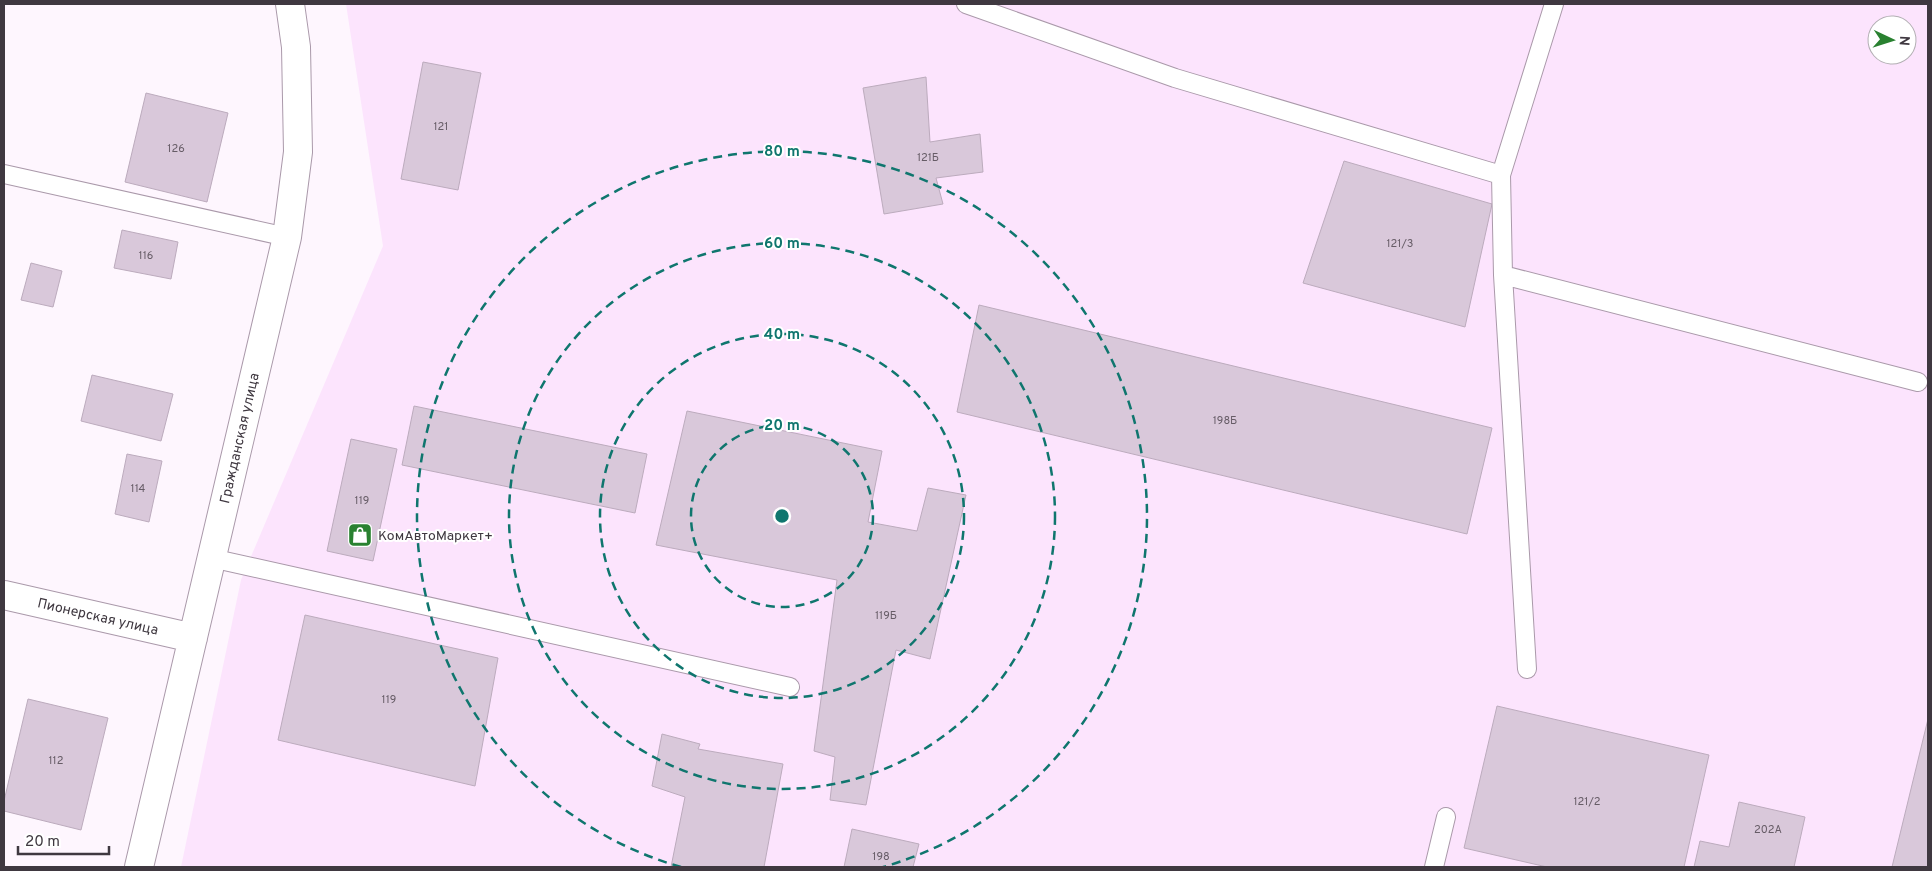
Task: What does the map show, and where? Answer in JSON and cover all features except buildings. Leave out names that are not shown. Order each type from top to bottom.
[{"type":"street","name":"Гражданская улица","points":[[139,867],[287,237],[298,152],[296,47],[290,4]]},
{"type":"street","name":"Пионерская улица","points":[[4,595],[193,638]]},
{"type":"lane","points":[[966,4],[1175,78],[1501,175]]},
{"type":"lane","points":[[1527,669],[1503,275],[1501,175],[1554,4]]},
{"type":"lane","points":[[4,174],[287,237]]},
{"type":"lane","points":[[1503,275],[1918,382]]},
{"type":"lane","points":[[211,558],[790,687]]},
{"type":"lane","points":[[1434,867],[1446,817]]},
{"type":"shaded area","points":[[346,4],[1928,4],[1928,867],[181,867],[241,580],[383,246]]},
{"type":"place","name":"КомАвтоМаркет+","points":[[360,535]]}]
